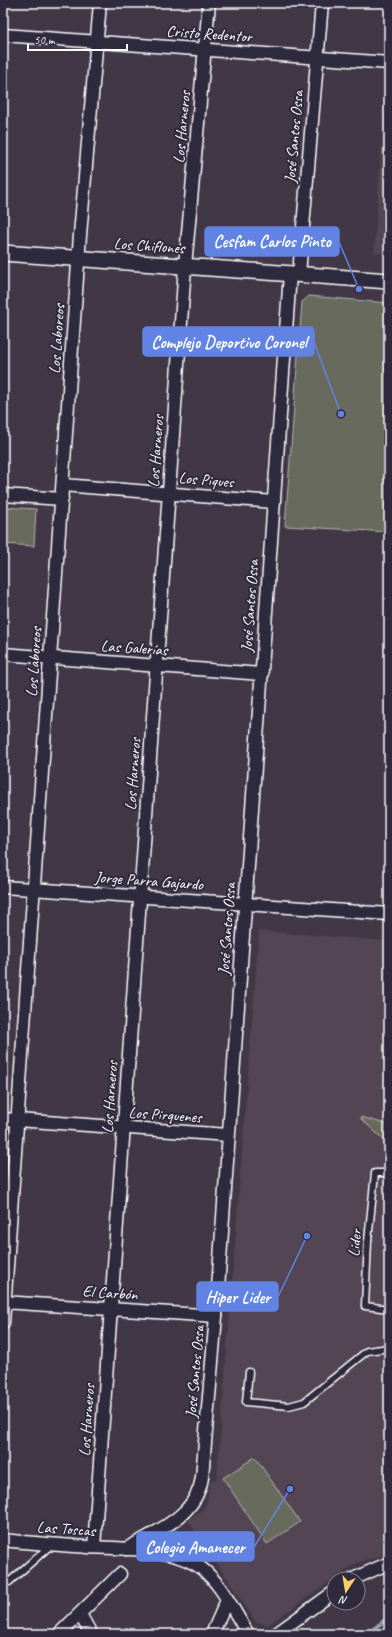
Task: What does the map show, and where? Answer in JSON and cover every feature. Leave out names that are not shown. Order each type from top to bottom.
[{"type":"street","name":"Los Laboreos","points":[[3,1323],[79,259],[100,3]]},
{"type":"street","name":"Los Harneros","points":[[94,1547],[185,266],[209,3]]},
{"type":"street","name":"José Santos Ossa","points":[[126,1550],[180,1517],[192,1506],[199,1492],[202,1477],[216,1316],[244,904],[274,502],[294,274],[322,3]]},
{"type":"street","name":"Cristo Redentor","points":[[3,35],[389,63]]},
{"type":"street","name":"Los Chiflones","points":[[3,254],[389,281]]},
{"type":"street","name":"Los Piques","points":[[63,485],[274,502]]},
{"type":"street","points":[[3,495],[62,499]]},
{"type":"street","name":"Las Galerías","points":[[3,654],[262,674]]},
{"type":"street","name":"Jorge Parra Gajardo","points":[[3,887],[389,914]]},
{"type":"street","name":"Los Pirquenes","points":[[3,1120],[228,1135]]},
{"type":"street","name":"El Carbón","points":[[4,1302],[216,1316]]},
{"type":"street","name":"Las Toscas","points":[[3,1540],[168,1554],[186,1559],[199,1566],[210,1576],[248,1634]]},
{"type":"street","points":[[366,1573],[389,1563]]},
{"type":"street","points":[[59,1634],[120,1574]]},
{"type":"street","points":[[276,1634],[326,1598]]},
{"type":"street","points":[[212,1634],[227,1600]]},
{"type":"street","points":[[80,1614],[91,1634]]},
{"type":"lane","name":"Lider","points":[[389,1173],[375,1173],[368,1241],[365,1306],[389,1309]]},
{"type":"lane","points":[[249,1372],[246,1402],[289,1406],[304,1402],[367,1351],[389,1348]]},
{"type":"lane","points":[[9,1582],[52,1544]]},
{"type":"shaded area","points":[[386,77],[389,77],[389,254],[374,253]]},
{"type":"shaded area","points":[[259,931],[389,941],[389,1554],[357,1563],[346,1571],[326,1571],[326,1585],[268,1625],[256,1622],[188,1520],[202,1510],[207,1502],[210,1481],[217,1478]]},
{"type":"green space","points":[[309,296],[389,303],[389,532],[285,526],[302,302]]},
{"type":"green space","points":[[3,507],[36,509],[34,546],[3,544]]},
{"type":"green space","points":[[361,1117],[389,1125],[389,1155],[387,1155],[385,1141],[361,1119]]},
{"type":"green space","points":[[255,1457],[300,1522],[267,1544],[223,1478]]},
{"type":"waterway","points":[[367,1634],[389,1617]]},
{"type":"place","name":"Cesfam Carlos Pinto","points":[[359,289]]},
{"type":"place","name":"Complejo Deportivo Coronel","points":[[341,414]]},
{"type":"place","name":"Hiper Lider","points":[[307,1236]]},
{"type":"place","name":"Colegio Amanecer","points":[[290,1489]]}]
